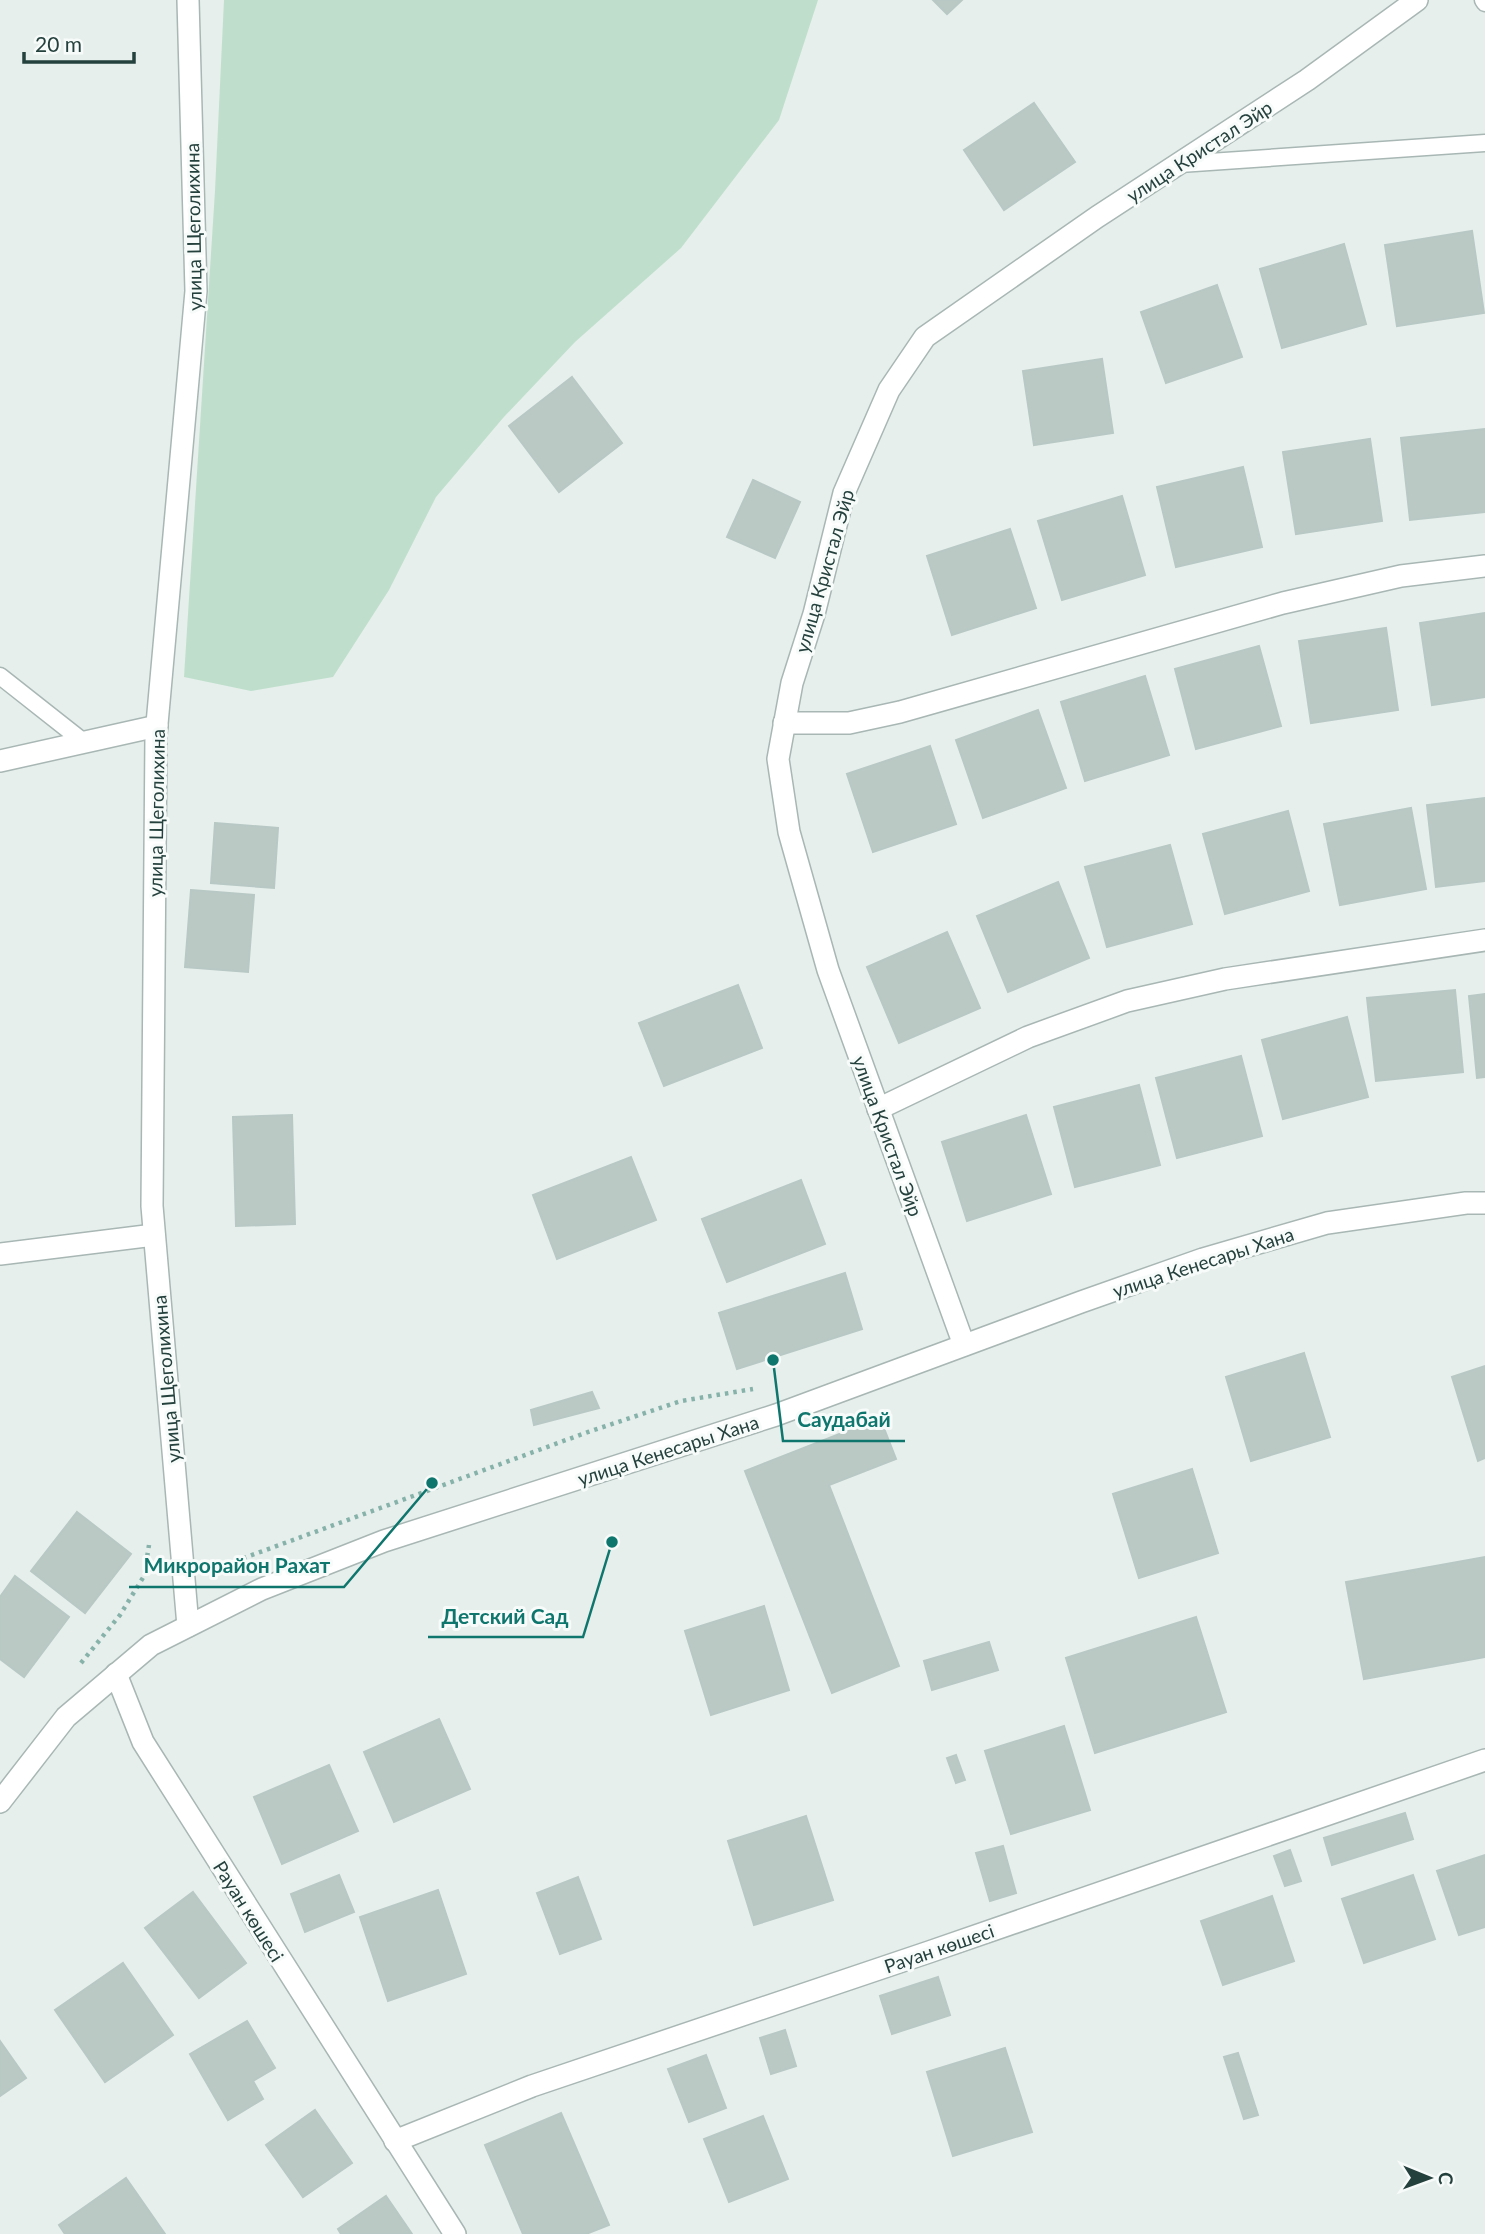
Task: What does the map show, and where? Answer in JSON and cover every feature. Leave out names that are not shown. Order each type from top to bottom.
[{"type":"street","name":"улица Щеголихина","points":[[188,0],[197,291],[157,726],[152,1178],[154,1235],[188,1626]]},
{"type":"street","name":"улица Кристал Эйр","points":[[964,1345],[828,970],[789,832],[778,759],[792,682],[814,614],[844,492],[889,390],[925,337],[1097,217],[1307,80],[1417,0]]},
{"type":"street","points":[[784,723],[849,723],[900,712],[1283,603],[1401,576],[1485,566]]},
{"type":"street","points":[[0,761],[157,726]]},
{"type":"street","points":[[878,1109],[1028,1037],[1128,1001],[1225,979],[1485,940]]},
{"type":"street","name":"улица Кенесары Хана","points":[[0,1802],[66,1717],[151,1644],[262,1589],[384,1541],[776,1416],[1203,1259],[1327,1223],[1466,1203],[1485,1203]]},
{"type":"street","points":[[0,1254],[154,1235]]},
{"type":"street","name":"Рауан көшесі","points":[[116,1674],[142,1742],[454,2234]]},
{"type":"street","name":"Рауан көшесі","points":[[395,2141],[532,2086],[1485,1760]]},
{"type":"lane","points":[[1180,164],[1485,143]]},
{"type":"lane","points":[[0,676],[85,743]]},
{"type":"green space","points":[[224,0],[818,0],[779,120],[681,248],[575,342],[503,418],[436,497],[389,590],[333,677],[251,691],[184,677],[215,191]]},
{"type":"building","points":[[933,0],[962,0],[947,14]]},
{"type":"building","points":[[1034,103],[1075,162],[1004,210],[964,150]]},
{"type":"building","points":[[1472,231],[1484,313],[1397,326],[1385,245]]},
{"type":"building","points":[[1344,244],[1366,324],[1282,348],[1260,269]]},
{"type":"building","points":[[1217,285],[1242,357],[1166,383],[1141,312]]},
{"type":"building","points":[[1102,359],[1113,433],[1034,445],[1023,371]]},
{"type":"building","points":[[572,377],[622,443],[559,492],[509,426]]},
{"type":"building","points":[[1485,429],[1485,512],[1410,520],[1401,438]]},
{"type":"building","points":[[1370,439],[1382,521],[1296,534],[1283,452]]},
{"type":"building","points":[[1243,467],[1262,547],[1176,567],[1157,487]]},
{"type":"building","points":[[753,480],[800,502],[775,558],[727,537]]},
{"type":"building","points":[[1122,496],[1145,575],[1062,600],[1038,521]]},
{"type":"building","points":[[1010,529],[1036,608],[952,635],[927,556]]},
{"type":"building","points":[[1485,613],[1485,697],[1432,705],[1420,623]]},
{"type":"building","points":[[1386,628],[1398,710],[1311,723],[1299,641]]},
{"type":"building","points":[[1259,646],[1281,726],[1196,749],[1175,669]]},
{"type":"building","points":[[1145,676],[1169,755],[1085,781],[1061,702]]},
{"type":"building","points":[[1038,710],[1066,788],[983,818],[956,740]]},
{"type":"building","points":[[930,746],[956,824],[873,852],[847,774]]},
{"type":"building","points":[[1485,798],[1485,881],[1436,887],[1427,805]]},
{"type":"building","points":[[1411,808],[1426,889],[1340,905],[1324,824]]},
{"type":"building","points":[[1288,811],[1309,891],[1225,914],[1203,834]]},
{"type":"building","points":[[215,823],[278,828],[274,888],[211,883]]},
{"type":"building","points":[[1170,845],[1192,924],[1107,947],[1085,867]]},
{"type":"building","points":[[1058,882],[1089,958],[1008,992],[977,916]]},
{"type":"building","points":[[191,890],[254,895],[248,972],[185,967]]},
{"type":"building","points":[[947,932],[980,1008],[899,1043],[867,967]]},
{"type":"building","points":[[738,985],[762,1048],[664,1086],[639,1023]]},
{"type":"building","points":[[1455,990],[1463,1072],[1376,1081],[1367,998]]},
{"type":"building","points":[[1485,994],[1485,1077],[1477,1078],[1469,996]]},
{"type":"building","points":[[1347,1017],[1368,1097],[1283,1119],[1262,1040]]},
{"type":"building","points":[[1241,1056],[1262,1136],[1177,1158],[1156,1078]]},
{"type":"building","points":[[1139,1085],[1160,1165],[1075,1187],[1054,1107]]},
{"type":"building","points":[[292,1115],[295,1224],[236,1226],[233,1117]]},
{"type":"building","points":[[1026,1115],[1051,1194],[967,1221],[942,1142]]},
{"type":"building","points":[[631,1157],[656,1220],[557,1259],[533,1195]]},
{"type":"building","points":[[801,1180],[825,1244],[727,1282],[702,1219]]},
{"type":"building","points":[[845,1273],[862,1329],[737,1369],[719,1313]]},
{"type":"building","points":[[1304,1353],[1330,1437],[1251,1461],[1226,1377]]},
{"type":"building","points":[[1485,1366],[1485,1458],[1478,1461],[1452,1377]]},
{"type":"building","points":[[592,1392],[599,1408],[534,1425],[531,1410]]},
{"type":"building","points":[[880,1418],[896,1459],[829,1485],[899,1666],[832,1693],[745,1471]]},
{"type":"building","points":[[1192,1469],[1218,1553],[1139,1578],[1113,1494]]},
{"type":"building","points":[[77,1512],[131,1554],[85,1613],[31,1571]]},
{"type":"building","points":[[1485,1557],[1485,1657],[1364,1679],[1346,1582]]},
{"type":"building","points":[[15,1576],[69,1617],[24,1677],[0,1659],[0,1597]]},
{"type":"building","points":[[764,1606],[789,1690],[711,1715],[685,1631]]},
{"type":"building","points":[[1196,1617],[1226,1712],[1095,1753],[1066,1658]]},
{"type":"building","points":[[989,1642],[998,1670],[932,1690],[924,1661]]},
{"type":"building","points":[[439,1719],[470,1789],[394,1822],[364,1752]]},
{"type":"building","points":[[1064,1726],[1090,1810],[1011,1834],[985,1751]]},
{"type":"building","points":[[956,1755],[965,1780],[956,1783],[947,1758]]},
{"type":"building","points":[[329,1765],[358,1831],[282,1864],[254,1797]]},
{"type":"building","points":[[1405,1813],[1413,1839],[1332,1865],[1324,1838]]},
{"type":"building","points":[[806,1816],[833,1900],[754,1925],[728,1841]]},
{"type":"building","points":[[1003,1846],[1016,1893],[990,1901],[976,1853]]},
{"type":"building","points":[[1290,1850],[1301,1881],[1285,1886],[1274,1856]]},
{"type":"building","points":[[1485,1855],[1485,1927],[1459,1935],[1437,1871]]},
{"type":"building","points":[[339,1875],[354,1912],[305,1932],[291,1894]]},
{"type":"building","points":[[1413,1875],[1435,1939],[1364,1963],[1342,1899]]},
{"type":"building","points":[[578,1877],[601,1939],[560,1954],[537,1893]]},
{"type":"building","points":[[438,1890],[466,1974],[388,2001],[360,1917]]},
{"type":"building","points":[[193,1892],[246,1963],[199,1998],[145,1928]]},
{"type":"building","points":[[1272,1896],[1294,1961],[1223,1985],[1201,1921]]},
{"type":"building","points":[[123,1963],[173,2035],[105,2082],[55,2010]]},
{"type":"building","points":[[938,1977],[950,2015],[892,2034],[880,1996]]},
{"type":"building","points":[[247,2021],[275,2068],[253,2081],[263,2099],[228,2120],[190,2054]]},
{"type":"building","points":[[785,2030],[796,2066],[771,2074],[760,2038]]},
{"type":"building","points":[[0,2041],[26,2078],[0,2096]]},
{"type":"building","points":[[1005,2048],[1032,2132],[953,2156],[927,2072]]},
{"type":"building","points":[[1238,2053],[1258,2115],[1244,2119],[1224,2057]]},
{"type":"building","points":[[706,2055],[726,2108],[689,2122],[668,2069]]},
{"type":"building","points":[[315,2110],[352,2163],[303,2197],[266,2145]]},
{"type":"building","points":[[561,2113],[609,2225],[586,2234],[523,2234],[485,2145]]},
{"type":"building","points":[[763,2116],[788,2179],[729,2202],[704,2139]]},
{"type":"building","points":[[126,2178],[165,2234],[65,2234],[59,2225]]},
{"type":"building","points":[[386,2196],[412,2234],[341,2234],[338,2229]]},
{"type":"place","name":"Саудабай","points":[[773,1360]]},
{"type":"place","name":"Микрорайон Рахат","points":[[432,1483]]},
{"type":"place","name":"Детский Сад","points":[[612,1542]]}]
